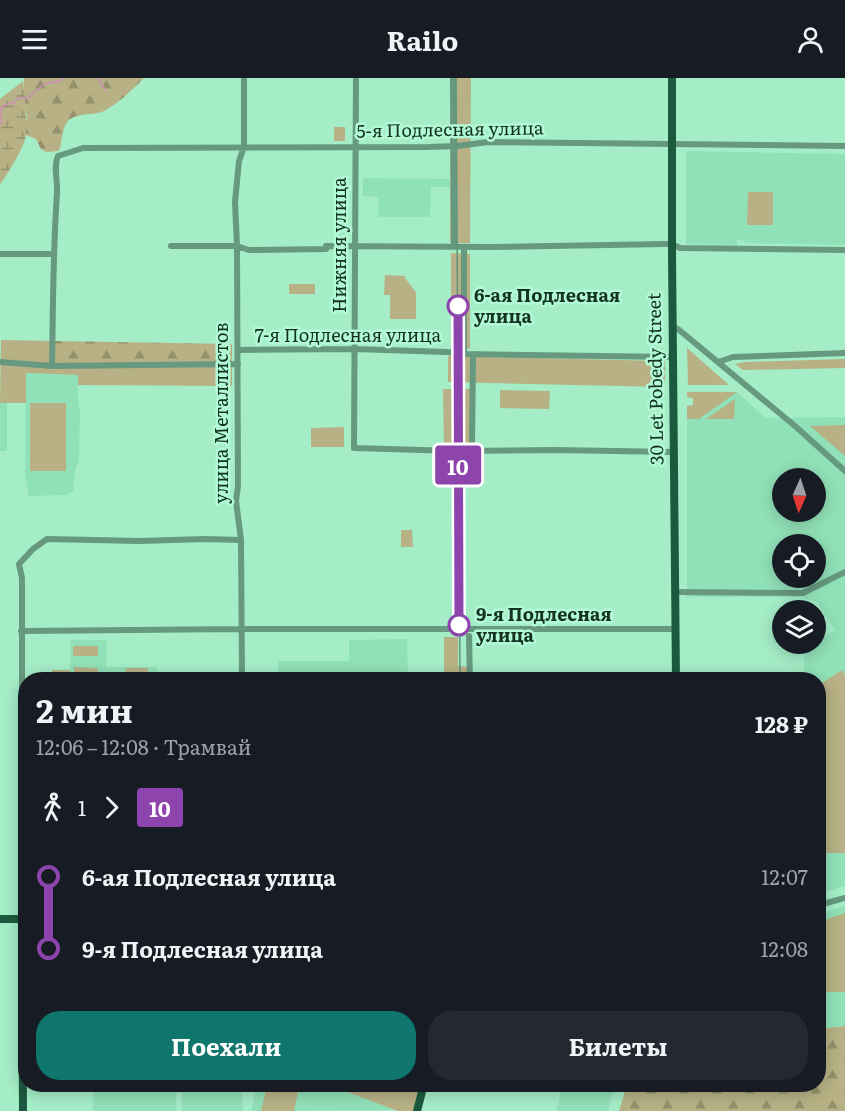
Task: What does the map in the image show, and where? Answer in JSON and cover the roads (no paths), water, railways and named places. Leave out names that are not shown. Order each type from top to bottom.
[{"type":"main road","name":"30 Let Pobedy Street","points":[[672,78],[676,672]]},
{"type":"main road","points":[[0,919],[18,919]]},
{"type":"main road","points":[[23,1092],[23,1111]]},
{"type":"main road","points":[[417,1111],[422,1092]]},
{"type":"street","name":"улица Металлистов","points":[[242,672],[241,540],[237,501],[238,351],[235,202],[239,161],[244,147],[244,78]]},
{"type":"street","name":"Нижняя улица","points":[[356,78],[354,448],[455,451]]},
{"type":"street","points":[[453,78],[454,247]]},
{"type":"street","name":"5-я Подлесная улица","points":[[54,254],[57,186],[55,164],[58,156],[83,148],[454,146],[488,142],[845,146]]},
{"type":"street","points":[[171,246],[237,246],[249,250],[355,246],[672,244],[680,248],[845,250]]},
{"type":"street","points":[[464,354],[465,247]]},
{"type":"street","points":[[0,254],[54,254],[52,366]]},
{"type":"street","points":[[672,327],[678,329],[795,426],[845,471]]},
{"type":"street","name":"7-я Подлесная улица","points":[[238,351],[354,350],[673,357]]},
{"type":"street","points":[[718,362],[733,357],[845,353]]},
{"type":"street","points":[[472,446],[473,354]]},
{"type":"street","name":"7-я Подлесная улица","points":[[0,362],[52,366],[238,364]]},
{"type":"street","points":[[456,629],[455,451],[674,452]]},
{"type":"street","points":[[21,672],[22,578],[19,564],[33,549],[47,539],[241,540]]},
{"type":"street","points":[[675,592],[803,593],[845,573]]},
{"type":"street","points":[[21,631],[675,629]]},
{"type":"street","points":[[470,636],[470,672]]},
{"type":"street","points":[[826,903],[845,898]]},
{"type":"waterway","points":[[0,125],[2,106],[15,102],[18,98],[28,98],[44,84],[63,78]]},
{"type":"waterway","points":[[98,78],[105,90]]},
{"type":"tram line","points":[[456,78],[460,672]]},
{"type":"tram line","name":"10","points":[[458,306],[459,625]]},
{"type":"place","name":"6-ая Подлесная улица","points":[[458,306]]},
{"type":"place","name":"9-я Подлесная улица","points":[[459,625]]}]
